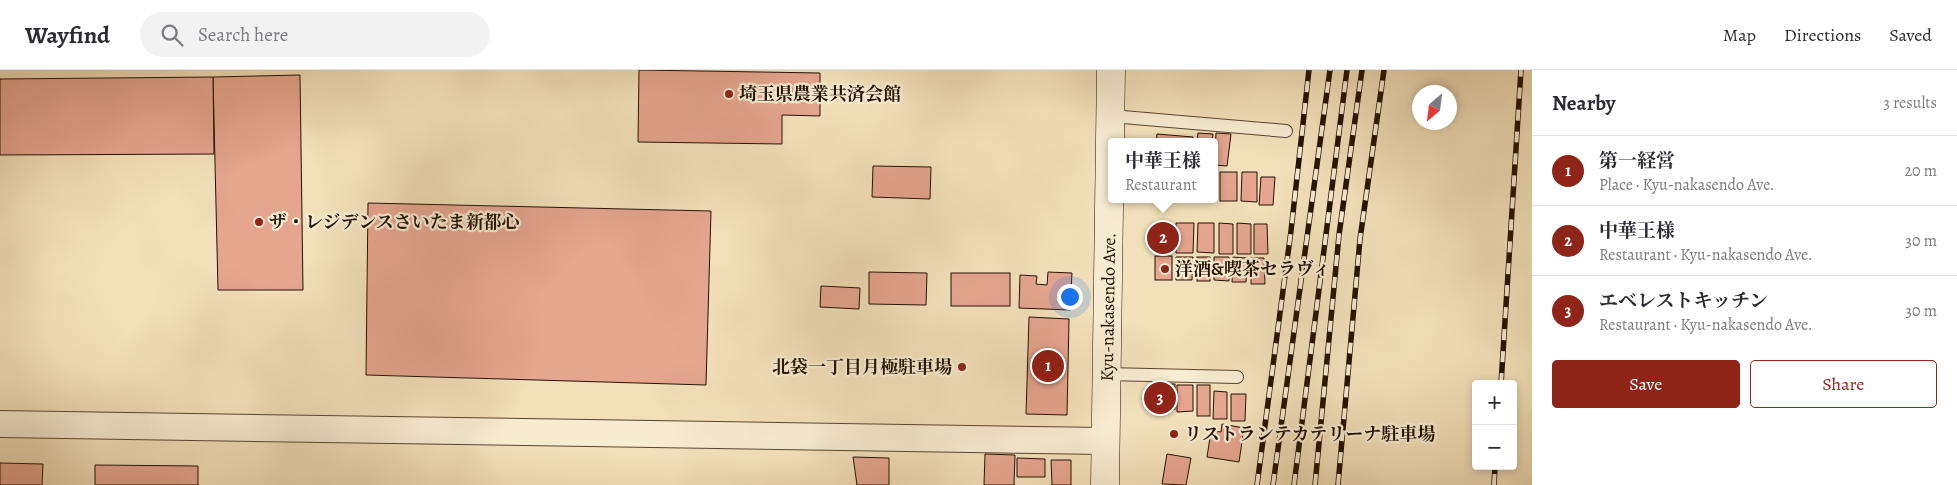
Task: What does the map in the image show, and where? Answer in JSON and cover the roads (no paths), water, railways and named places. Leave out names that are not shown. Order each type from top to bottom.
[{"type":"main road","name":"Kyu-nakasendo Ave.","points":[[1111,70],[1111,138]]},
{"type":"main road","name":"Kyu-nakasendo Ave.","points":[[1105,485],[1109,203]]},
{"type":"street","points":[[0,424],[1106,441]]},
{"type":"lane","points":[[1111,116],[1286,131]]},
{"type":"lane","points":[[1106,374],[1237,378]]},
{"type":"railway","points":[[1257,485],[1291,231],[1309,70]]},
{"type":"railway","points":[[1273,485],[1330,70]]},
{"type":"railway","points":[[1294,485],[1347,70]]},
{"type":"railway","points":[[1315,485],[1339,235],[1362,70]]},
{"type":"railway","points":[[1338,485],[1360,239],[1384,70]]},
{"type":"railway","points":[[1501,380],[1521,70]]},
{"type":"railway","points":[[1494,485],[1495,470]]},
{"type":"place","name":"埼玉県農業共済会館","points":[[729,94]]},
{"type":"place","name":"ザ・レジデンスさいたま新都心","points":[[259,222]]},
{"type":"place","name":"中華王様","points":[[1163,238]]},
{"type":"place","name":"洋酒&喫茶セラヴィ","points":[[1165,269]]},
{"type":"place","name":"第一経営","points":[[1048,366]]},
{"type":"place","name":"北袋一丁目月極駐車場","points":[[962,367]]},
{"type":"place","name":"エベレストキッチン","points":[[1160,398]]},
{"type":"place","name":"リストランテカテリーナ駐車場","points":[[1174,434]]}]
